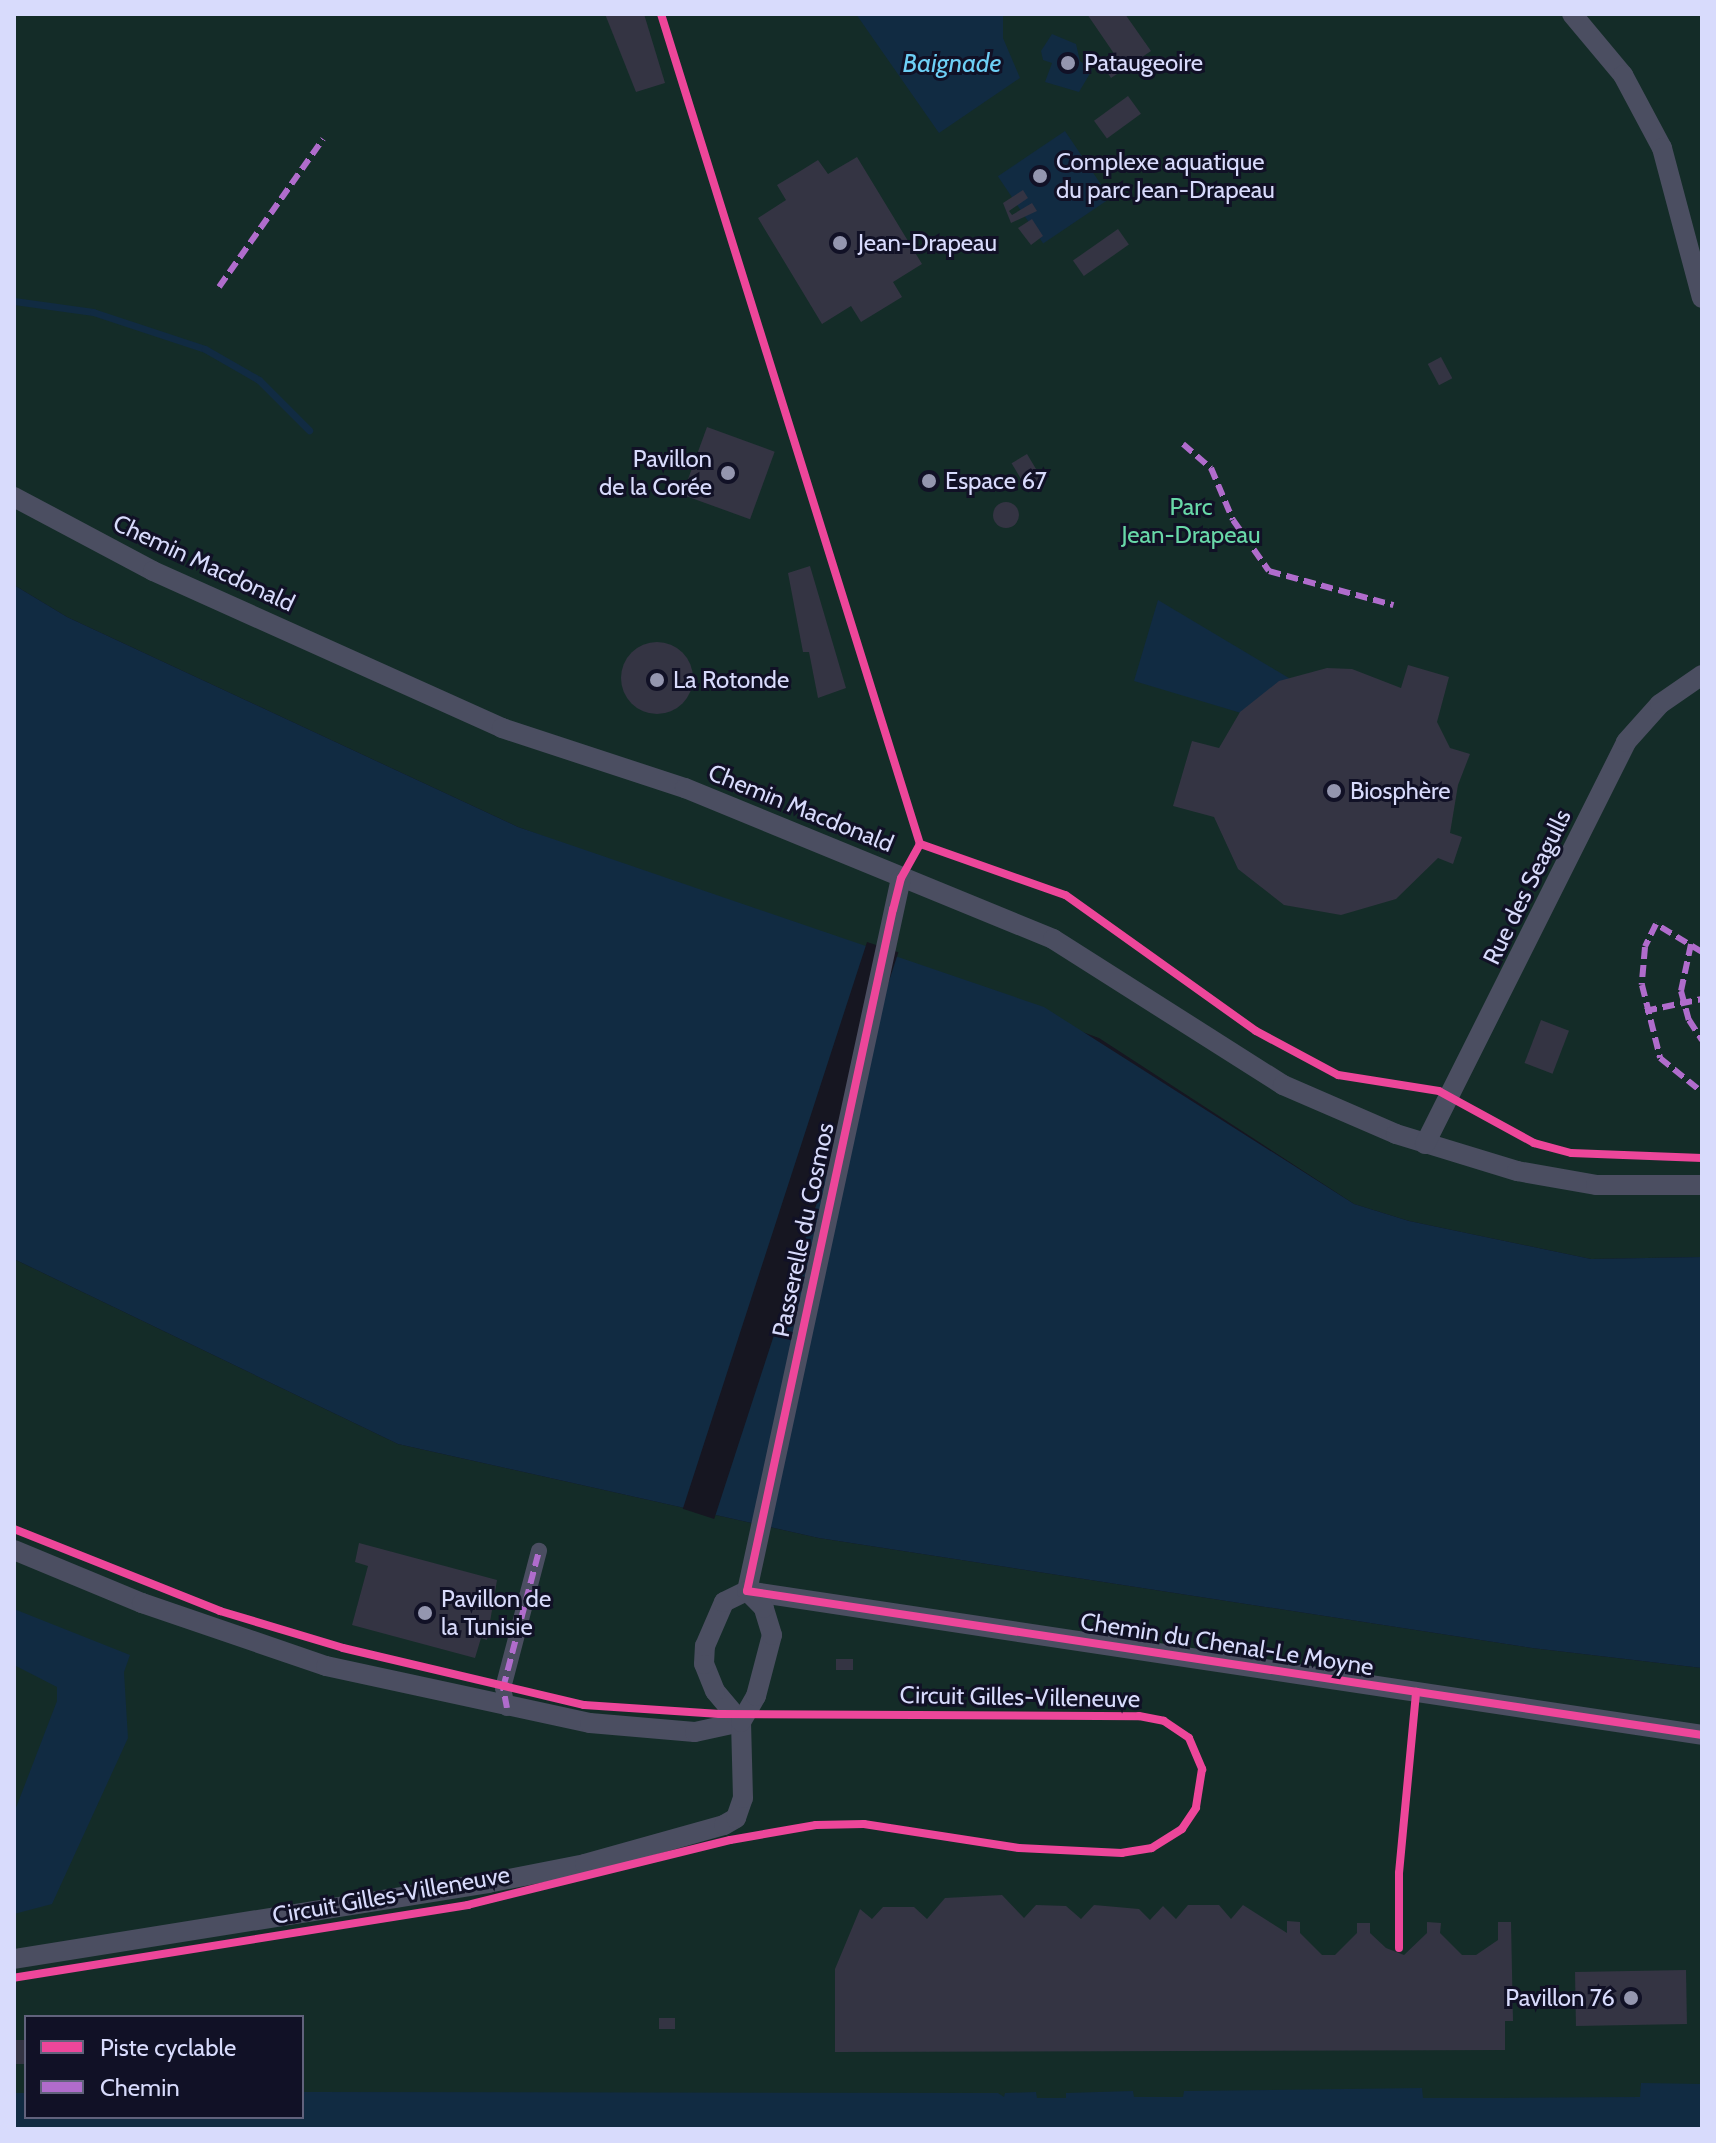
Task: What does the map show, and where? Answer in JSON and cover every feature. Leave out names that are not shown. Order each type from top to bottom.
[{"type":"street","points":[[1572,14],[1623,75],[1662,148],[1702,298]]},
{"type":"street","name":"Chemin Macdonald","points":[[14,497],[153,571],[502,728],[685,788],[1083,953],[1283,1085],[1425,1144],[1517,1171],[1596,1185],[1702,1185]]},
{"type":"street","name":"Rue des Seagulls","points":[[1425,1144],[1626,742],[1660,704],[1702,675]]},
{"type":"street","name":"Passerelle du Cosmos","points":[[747,1591],[901,878]]},
{"type":"street","points":[[14,1550],[142,1603],[326,1666],[507,1708],[644,1730],[714,1731],[741,1722],[763,1675],[772,1635],[764,1608],[747,1591],[724,1602],[705,1646],[704,1664],[715,1691],[741,1722]]},
{"type":"street","points":[[507,1708],[503,1688],[539,1551]]},
{"type":"street","name":"Chemin du Chenal-Le Moyne","points":[[747,1591],[1702,1735]]},
{"type":"street","name":"Circuit Gilles-Villeneuve","points":[[14,1959],[488,1883],[585,1864],[724,1825],[736,1818],[743,1798],[741,1722]]},
{"type":"green space","name":"Parc Jean-Drapeau","points":[[14,14],[1702,14],[1702,1257],[1591,1259],[1409,1221],[1354,1204],[1099,1038],[518,827],[67,617],[14,585]]},
{"type":"green space","points":[[14,1259],[398,1444],[819,1538],[1532,1648],[1702,1668],[1702,2129],[14,2129]]},
{"type":"water","name":"Baignade","points":[[856,14],[1003,14],[1003,38],[1020,78],[939,133]]},
{"type":"water","name":"Pataugeoire","points":[[1052,34],[1076,44],[1080,61],[1092,70],[1079,92],[1045,82],[1052,63],[1043,60],[1041,51]]},
{"type":"water","points":[[1065,131],[1110,198],[1043,243],[998,176]]},
{"type":"water","points":[[14,585],[67,617],[518,827],[1044,1007],[1354,1204],[1409,1221],[1591,1259],[1702,1257],[1702,1668],[1532,1648],[819,1538],[398,1444],[14,1259]]},
{"type":"water","points":[[1158,600],[1319,696],[1308,733],[1134,681]]},
{"type":"water","points":[[14,1609],[130,1655],[124,1672],[128,1738],[52,1904],[14,1914],[14,1813],[57,1701],[57,1687],[14,1665]]},
{"type":"water","points":[[1641,2083],[1702,2084],[1702,2129],[14,2129],[14,2093],[24,2093],[24,2119],[304,2119],[304,2092],[998,2093],[1004,2097],[1005,2093],[1036,2092],[1037,2098],[1066,2098],[1066,2093],[1133,2091],[1134,2097],[1183,2097],[1184,2091],[1422,2088],[1423,2098],[1640,2097]]},
{"type":"pier","points":[[867,942],[898,952],[714,1519],[683,1509]]},
{"type":"building","points":[[605,14],[644,14],[665,83],[636,92]]},
{"type":"building","points":[[1087,14],[1125,14],[1151,51],[1111,78],[1102,64],[1115,55]]},
{"type":"building","points":[[1128,96],[1141,114],[1107,138],[1094,121]]},
{"type":"building","points":[[857,157],[922,264],[893,282],[902,297],[861,322],[851,306],[822,324],[758,218],[786,200],[777,185],[818,160],[828,174]]},
{"type":"building","points":[[1023,190],[1028,198],[1009,211],[1012,215],[1032,203],[1037,211],[1011,223],[1003,203]]},
{"type":"building","points":[[1032,219],[1043,236],[1031,245],[1018,228]]},
{"type":"building","points":[[1118,229],[1129,245],[1084,276],[1073,261]]},
{"type":"building","points":[[1441,357],[1452,378],[1439,385],[1428,364]]},
{"type":"building","name":"Pavillon de la Corée","points":[[707,427],[775,452],[750,519],[682,495]]},
{"type":"building","points":[[1027,454],[1043,481],[1028,490],[1012,463]]},
{"type":"building","points":[[1006,502],[1015,506],[1019,515],[1015,524],[1006,528],[997,524],[993,515],[997,506]]},
{"type":"building","points":[[810,566],[846,688],[818,698],[809,652],[803,652],[788,573]]},
{"type":"building","name":"La Rotonde","points":[[657,642],[677,648],[687,658],[693,678],[687,698],[677,708],[657,714],[637,708],[627,698],[621,678],[627,658],[637,648]]},
{"type":"building","name":"Biosphère","points":[[1408,665],[1449,677],[1437,722],[1450,748],[1470,754],[1458,785],[1450,833],[1462,837],[1453,864],[1438,858],[1396,899],[1341,915],[1284,905],[1238,869],[1214,817],[1173,806],[1192,741],[1219,748],[1240,712],[1279,681],[1327,668],[1352,669],[1401,688]]},
{"type":"building","points":[[1541,1020],[1569,1031],[1553,1074],[1525,1063]]},
{"type":"building","name":"Pavillon de la Tunisie","points":[[359,1543],[497,1580],[487,1640],[481,1638],[475,1658],[352,1625],[368,1566],[355,1562]]},
{"type":"building","points":[[836,1659],[853,1659],[853,1670],[836,1670]]},
{"type":"building","points":[[1002,1895],[1024,1918],[1036,1905],[1066,1906],[1081,1919],[1094,1905],[1139,1909],[1150,1920],[1163,1906],[1176,1919],[1188,1905],[1219,1905],[1231,1919],[1243,1905],[1287,1933],[1287,1921],[1300,1922],[1300,1933],[1322,1955],[1335,1955],[1357,1933],[1357,1923],[1370,1923],[1370,1933],[1386,1948],[1404,1955],[1427,1933],[1427,1922],[1441,1923],[1440,1933],[1462,1955],[1476,1955],[1498,1940],[1498,1922],[1511,1922],[1513,2021],[1505,2021],[1505,2050],[835,2052],[835,1969],[860,1909],[872,1919],[883,1907],[914,1907],[927,1919],[945,1898]]},
{"type":"building","name":"Pavillon 76","points":[[1686,1970],[1687,2024],[1576,2026],[1575,1972]]},
{"type":"building","points":[[659,2018],[675,2018],[675,2029],[659,2029]]},
{"type":"building","points":[[14,2040],[24,2040],[24,2064],[14,2064]]},
{"type":"waterway","points":[[14,301],[93,312],[205,349],[259,380],[309,430]]},
{"type":"marked path","points":[[219,287],[323,139]]},
{"type":"marked path","points":[[1183,444],[1211,468],[1233,520],[1269,571],[1393,605]]},
{"type":"marked path","points":[[1702,952],[1656,924],[1645,947],[1642,985],[1660,1058],[1702,1092]]},
{"type":"marked path","points":[[1691,944],[1681,991],[1689,1020],[1702,1040]]},
{"type":"marked path","points":[[1645,1011],[1702,999]]},
{"type":"marked path","points":[[507,1708],[503,1688],[539,1551]]},
{"type":"cycle path","points":[[661,14],[920,844]]},
{"type":"cycle path","points":[[1702,1158],[1571,1153],[1534,1143],[1439,1091],[1338,1075],[1256,1031],[1065,895],[920,844],[901,878],[893,909],[747,1591],[1702,1735]]},
{"type":"cycle path","points":[[14,1529],[220,1611],[343,1648],[584,1705],[720,1714],[1139,1716],[1164,1721],[1189,1738],[1202,1769],[1196,1808],[1182,1829],[1152,1848],[1122,1853],[1019,1848],[864,1824],[816,1825],[730,1840],[468,1905],[14,1978]]},
{"type":"cycle path","points":[[1399,1948],[1399,1873],[1416,1692]]},
{"type":"place","name":"Pataugeoire","points":[[1068,63]]},
{"type":"place","name":"Complexe aquatique du parc Jean-Drapeau","points":[[1040,176]]},
{"type":"place","name":"Jean-Drapeau","points":[[840,243]]},
{"type":"place","name":"Pavillon de la Corée","points":[[728,473]]},
{"type":"place","name":"Espace 67","points":[[929,481]]},
{"type":"place","name":"La Rotonde","points":[[657,680]]},
{"type":"place","name":"Biosphère","points":[[1334,791]]},
{"type":"place","name":"Pavillon de la Tunisie","points":[[425,1613]]},
{"type":"place","name":"Pavillon 76","points":[[1631,1998]]}]
